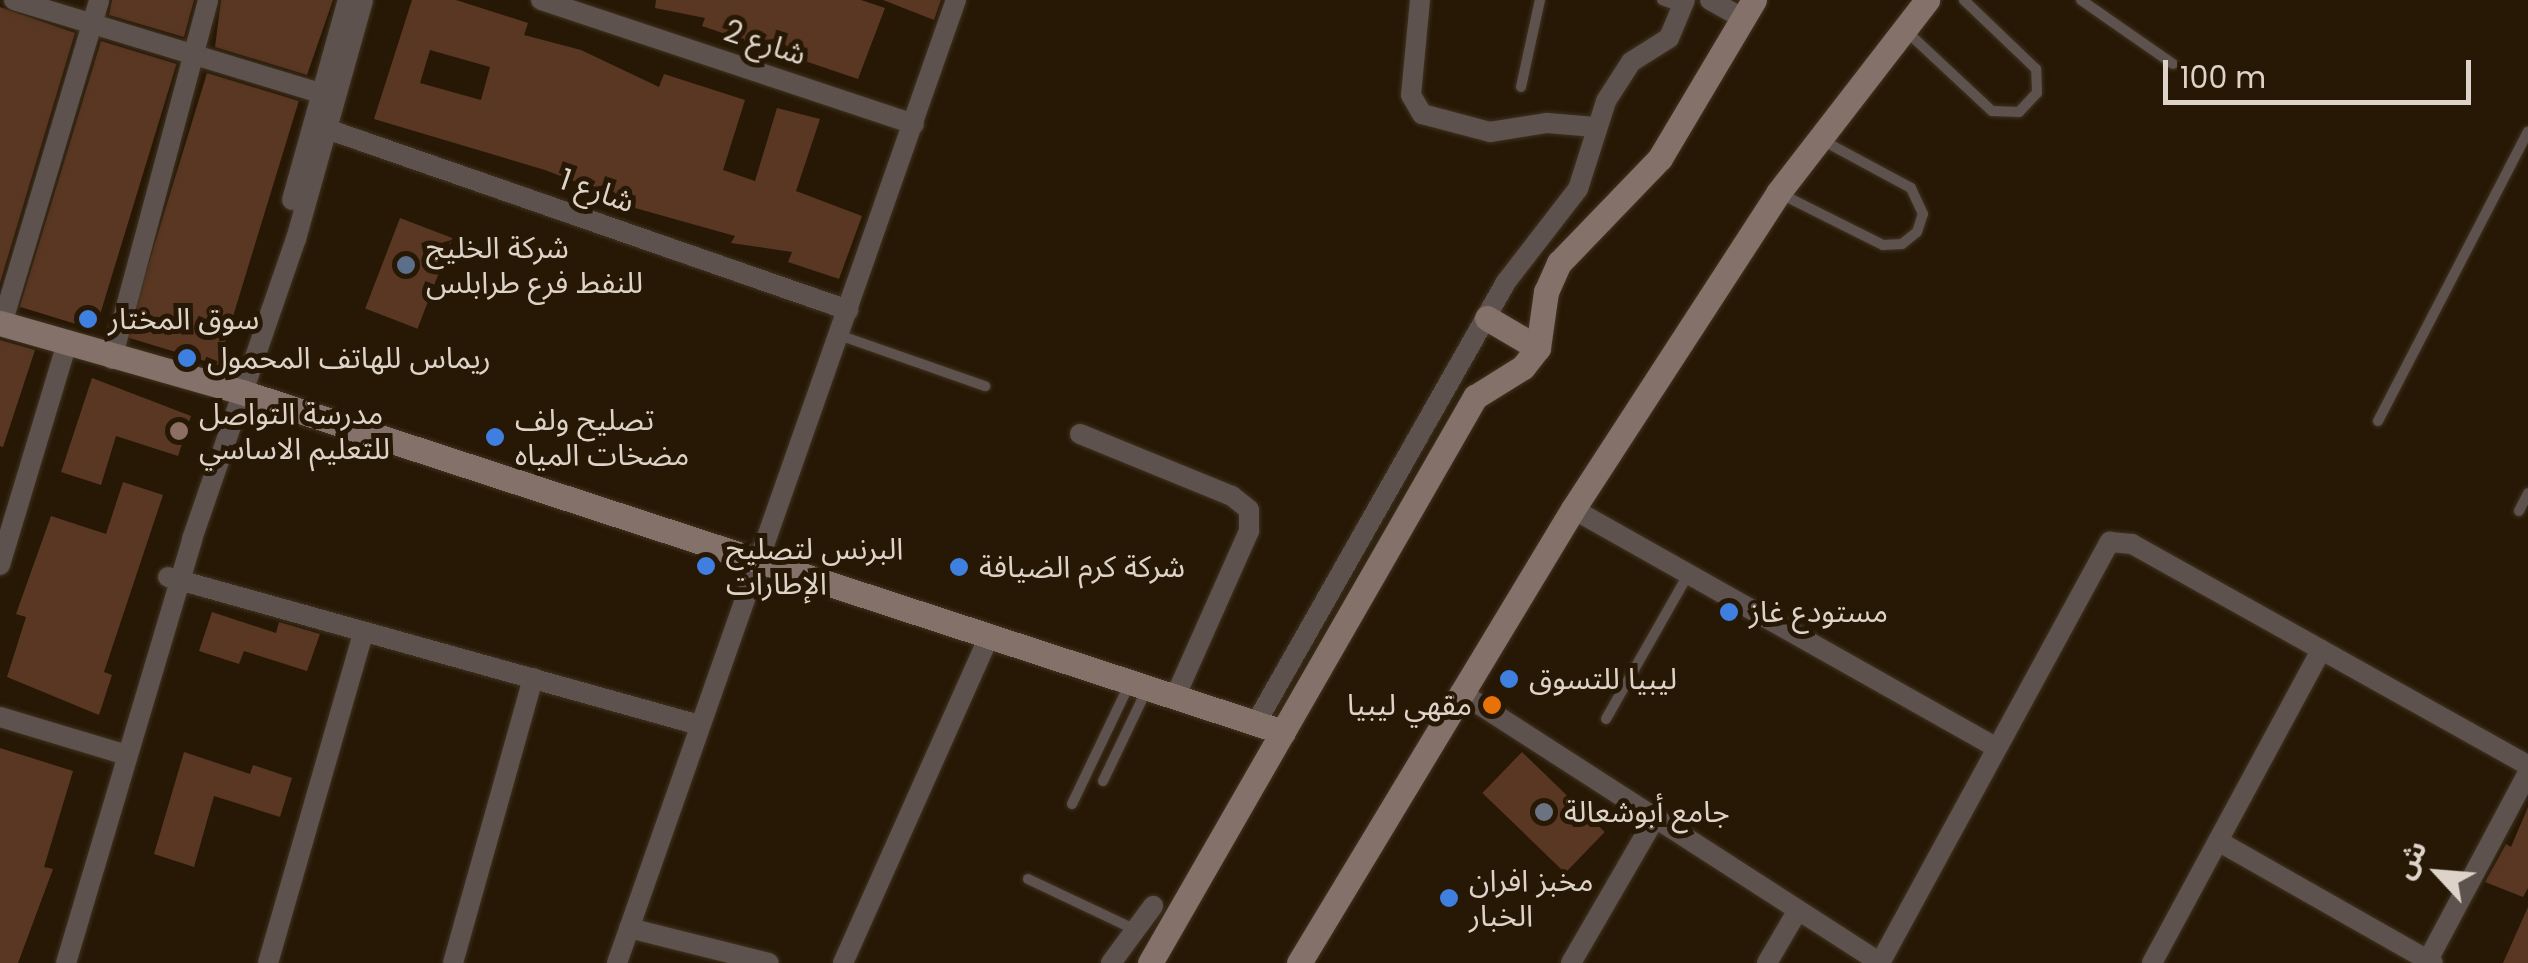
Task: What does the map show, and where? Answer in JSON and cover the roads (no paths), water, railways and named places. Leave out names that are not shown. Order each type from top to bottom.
[{"type":"street","points":[[14,0],[328,96]]},
{"type":"street","points":[[99,0],[1,324],[66,346],[237,391],[1283,732]]},
{"type":"street","points":[[112,358],[208,0]]},
{"type":"street","points":[[55,963],[174,579],[327,129],[328,96],[348,0]]},
{"type":"street","points":[[237,391],[328,96],[363,0]]},
{"type":"street","name":"شارع 2","points":[[541,0],[914,124]]},
{"type":"street","points":[[617,963],[956,0]]},
{"type":"street","points":[[1420,0],[1412,95],[1422,114],[1490,132],[1563,122],[1595,128]]},
{"type":"street","points":[[1150,963],[1475,397],[1523,366],[1538,348],[1549,281],[1558,262],[1660,158],[1748,9],[1710,0]]},
{"type":"street","points":[[1299,963],[1573,508],[1778,192],[1927,0]]},
{"type":"street","points":[[1256,723],[1518,263],[1578,189],[1595,128],[1626,70],[1666,43],[1676,2]]},
{"type":"street","name":"شارع 1","points":[[327,129],[848,310]]},
{"type":"street","points":[[1487,318],[1538,348]]},
{"type":"street","points":[[0,566],[66,346]]},
{"type":"street","points":[[1080,434],[1232,496],[1249,510],[1248,531],[1176,695]]},
{"type":"street","points":[[1573,508],[1996,747]]},
{"type":"street","points":[[1460,692],[1880,963],[2110,542],[2132,544],[2528,764]]},
{"type":"street","points":[[174,579],[699,724]]},
{"type":"street","points":[[268,963],[364,633]]},
{"type":"street","points":[[843,963],[990,634]]},
{"type":"street","points":[[2152,963],[2321,650]]},
{"type":"street","points":[[453,963],[532,678]]},
{"type":"street","points":[[0,717],[121,753]]},
{"type":"street","points":[[66,963],[121,753]]},
{"type":"street","points":[[2218,841],[2430,962],[2528,773]]},
{"type":"street","points":[[1571,963],[1655,818]]},
{"type":"street","points":[[1111,963],[1152,906]]},
{"type":"street","points":[[1767,963],[1798,910]]},
{"type":"street","points":[[629,928],[769,963]]},
{"type":"lane","points":[[1521,87],[1540,0]]},
{"type":"lane","points":[[1903,28],[1992,111],[2019,112],[2037,94],[2036,69],[1964,0]]},
{"type":"lane","points":[[2081,0],[2172,64]]},
{"type":"lane","points":[[2378,420],[2528,132]]},
{"type":"lane","points":[[1778,192],[1883,245],[1902,244],[1918,232],[1924,214],[1910,188],[1817,137]]},
{"type":"lane","points":[[840,334],[985,386]]},
{"type":"lane","points":[[2519,512],[2528,493]]},
{"type":"lane","points":[[1606,719],[1690,573]]},
{"type":"lane","points":[[1103,781],[1140,683]]},
{"type":"lane","points":[[1072,804],[1140,683]]},
{"type":"lane","points":[[1028,878],[1137,930]]},
{"type":"place","name":"شركة الخليج للنفط فرع طرابلس","points":[[406,265]]},
{"type":"place","name":"سوق المختار","points":[[88,319]]},
{"type":"place","name":"ريماس للهاتف المحمول","points":[[187,358]]},
{"type":"place","name":"مدرسة التواصل للتعليم الاساسي","points":[[179,431]]},
{"type":"place","name":"تصليح ولف مضخات المياه","points":[[495,437]]},
{"type":"place","name":"البرنس لتصليح الإطارات","points":[[706,566]]},
{"type":"place","name":"شركة كرم الضيافة","points":[[959,567]]},
{"type":"place","name":"مستودع غاز","points":[[1729,612]]},
{"type":"place","name":"ليبيا للتسوق","points":[[1509,679]]},
{"type":"place","name":"مقهي ليبيا","points":[[1492,705]]},
{"type":"place","name":"جامع أبوشعالة","points":[[1544,812]]},
{"type":"place","name":"مخبز افران الخبار","points":[[1449,898]]}]
